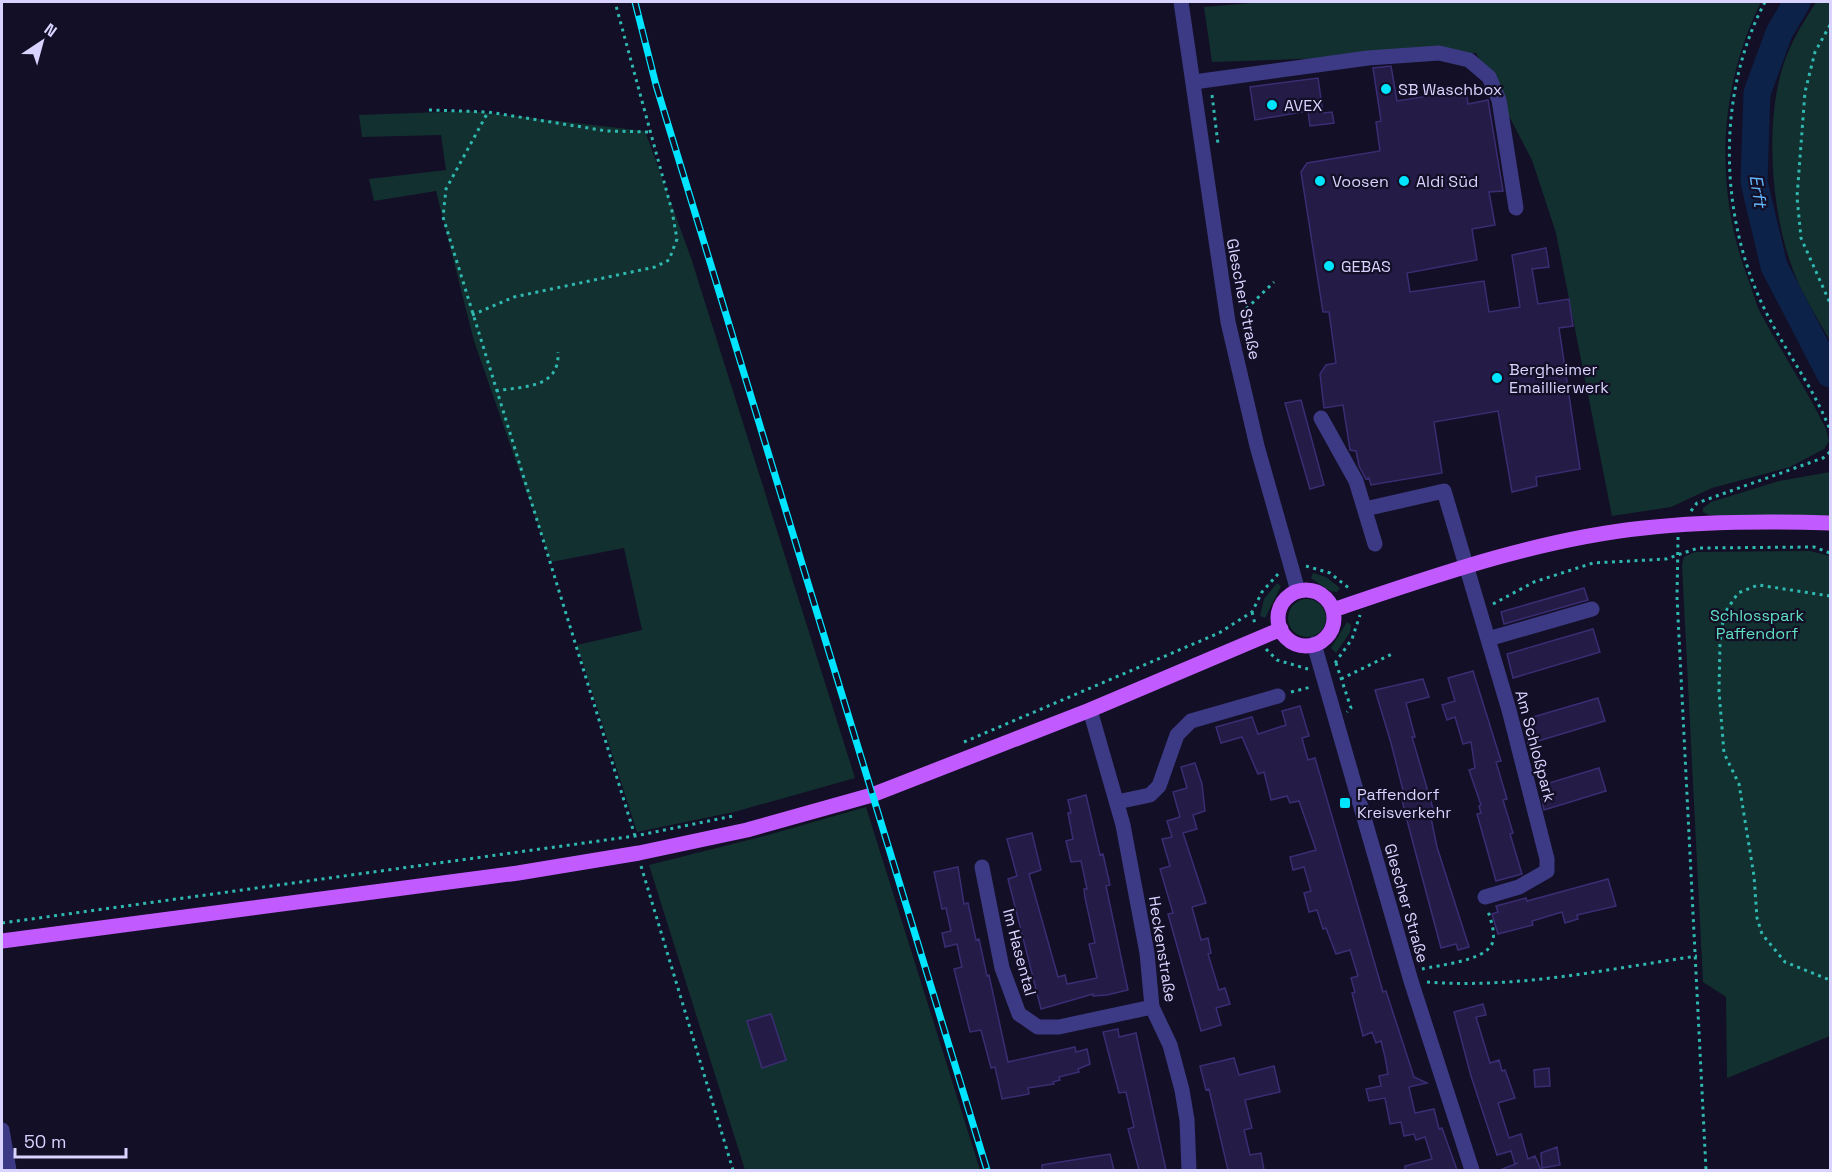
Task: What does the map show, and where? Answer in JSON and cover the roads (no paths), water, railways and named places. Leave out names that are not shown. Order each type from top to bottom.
[{"type":"main road","points":[[1333,610],[1464,567],[1613,532],[1686,523],[1756,520],[1830,523]]},
{"type":"main road","points":[[1298,591],[1312,591],[1321,594],[1333,610],[1333,627],[1328,635],[1314,644],[1295,643],[1281,628],[1279,614],[1281,605],[1298,591]]},
{"type":"main road","points":[[2,941],[518,873],[639,853],[747,830],[872,795],[1090,710],[1281,628]]},
{"type":"street","name":"Glescher Straße","points":[[1181,4],[1228,322],[1258,450],[1298,591]]},
{"type":"street","points":[[1194,82],[1368,58],[1439,53],[1469,60],[1489,77],[1499,100],[1516,208]]},
{"type":"street","points":[[1321,418],[1356,481],[1375,544]]},
{"type":"street","name":"Am Schloßpark","points":[[1365,509],[1444,491],[1464,567],[1509,710],[1547,859],[1547,871],[1519,887],[1485,897]]},
{"type":"street","points":[[1488,639],[1592,609]]},
{"type":"street","name":"Glescher Straße","points":[[1314,644],[1409,977],[1472,1170]]},
{"type":"street","points":[[1117,802],[1150,795],[1159,786],[1177,735],[1191,721],[1278,696]]},
{"type":"street","name":"Heckenstraße","points":[[1090,710],[1117,802],[1147,953],[1152,1007],[1170,1045],[1182,1090],[1187,1120],[1190,1170]]},
{"type":"street","name":"Im Hasental","points":[[982,867],[1002,968],[1019,1014],[1038,1027],[1059,1027],[1152,1007]]},
{"type":"street","points":[[2,1130],[9,1170]]},
{"type":"waterway","name":"Erft","points":[[1797,2],[1779,33],[1757,93],[1754,182],[1774,266],[1830,374]]},
{"type":"railway","points":[[635,2],[656,85],[987,1170]]},
{"type":"place","name":"SB Waschbox","points":[[1386,89]]},
{"type":"place","name":"AVEX","points":[[1272,105]]},
{"type":"place","name":"Voosen","points":[[1320,181]]},
{"type":"place","name":"Aldi Süd","points":[[1404,181]]},
{"type":"place","name":"GEBAS","points":[[1329,266]]},
{"type":"place","name":"Bergheimer Emaillierwerk","points":[[1497,378]]},
{"type":"place","name":"Paffendorf Kreisverkehr","points":[[1345,803]]},
{"type":"park label","name":"Schlosspark Paffendorf","points":[[1757,624]]}]
